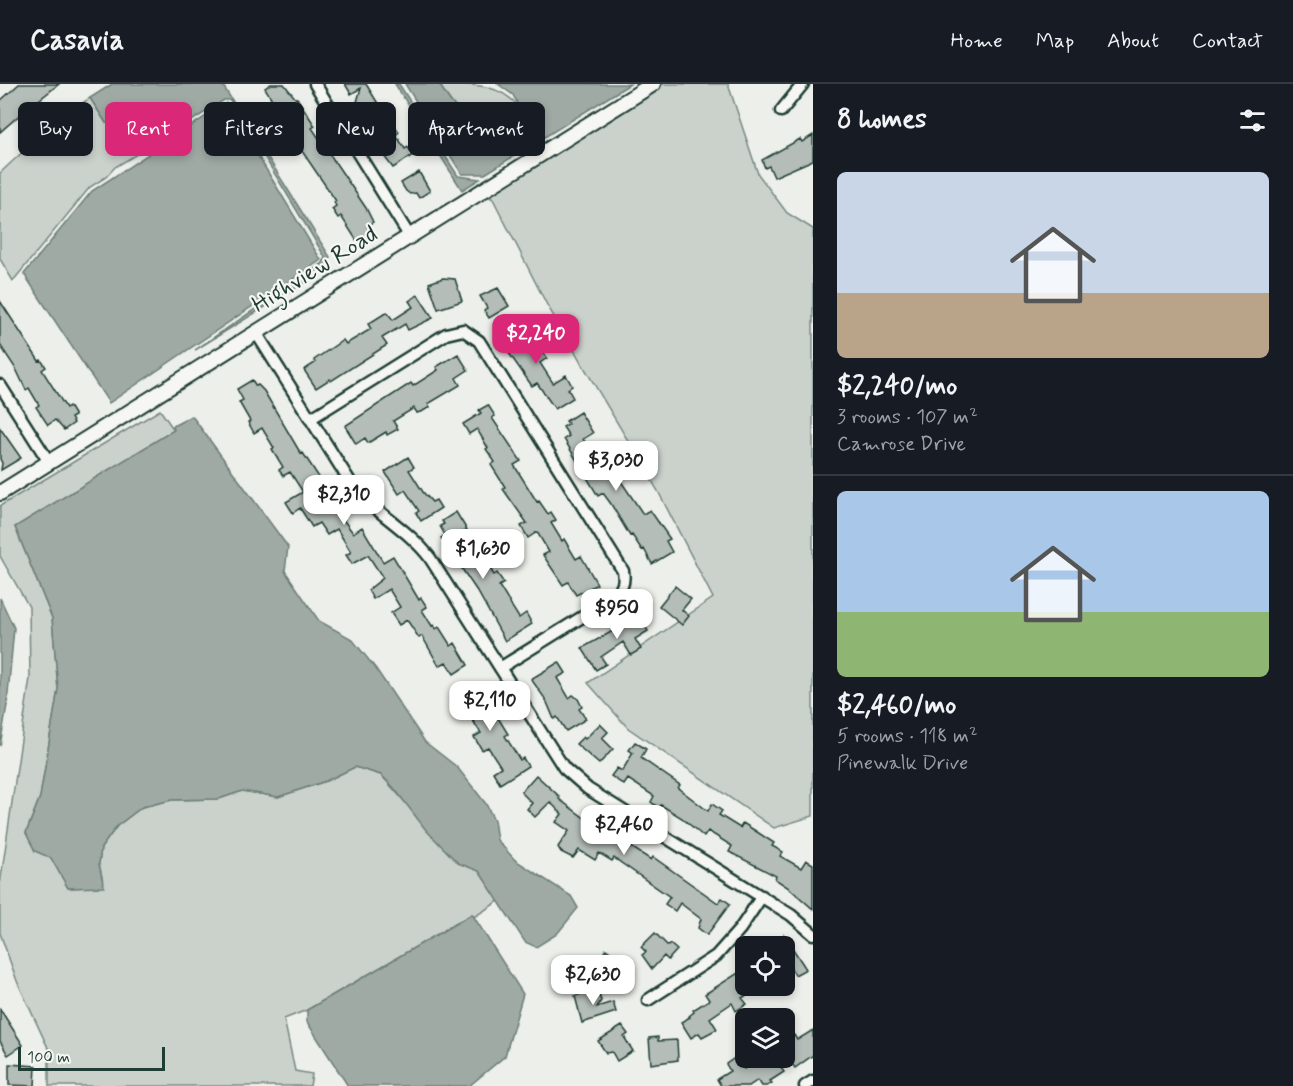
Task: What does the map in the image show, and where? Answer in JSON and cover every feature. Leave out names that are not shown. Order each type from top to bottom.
[{"type":"street","points":[[315,84],[410,237]]},
{"type":"street","name":"Highview Road","points":[[0,493],[653,84]]},
{"type":"street","points":[[781,111],[803,84]]},
{"type":"street","points":[[310,418],[446,334],[463,330],[478,341],[617,561],[624,578],[621,591],[616,596],[500,668]]},
{"type":"street","points":[[257,334],[354,488],[366,502],[420,545],[554,754],[576,779],[588,789],[762,896],[791,915],[813,934]]},
{"type":"street","points":[[0,385],[49,462]]},
{"type":"street","points":[[648,1000],[716,956],[740,929],[762,896]]},
{"type":"street","points":[[805,1086],[813,1081]]},
{"type":"shaded area","points":[[112,84],[222,84],[233,102],[224,100],[204,102],[204,113],[192,121],[192,102],[105,102],[105,121],[90,98]]},
{"type":"shaded area","points":[[395,84],[399,84],[411,102],[408,102],[408,105]]},
{"type":"shaded area","points":[[405,84],[439,84],[450,102],[416,102]]},
{"type":"shaded area","points":[[439,84],[487,87],[497,90],[515,102],[451,102]]},
{"type":"shaded area","points":[[498,84],[630,84],[545,137],[545,102],[517,102],[513,95]]},
{"type":"shaded area","points":[[663,84],[728,84],[758,174],[787,213],[813,229],[813,816],[774,828],[628,728],[588,683],[713,598],[658,491],[547,305],[493,199],[486,195]]},
{"type":"shaded area","points":[[93,103],[105,121],[105,156],[134,156],[115,167],[106,177],[90,187],[13,281],[0,259],[0,173],[18,156],[93,156]]},
{"type":"shaded area","points":[[204,117],[204,156],[258,156],[321,260],[109,403],[24,274],[92,191],[145,156],[192,156],[192,125]]},
{"type":"shaded area","points":[[264,156],[267,156],[330,257],[325,270],[195,350],[323,263],[325,257]]},
{"type":"shaded area","points":[[441,156],[445,156],[458,176],[480,179],[462,190]]},
{"type":"shaded area","points":[[451,156],[514,156],[485,174],[462,174]]},
{"type":"shaded area","points":[[160,410],[174,430],[15,527],[52,618],[58,689],[40,797],[26,833],[35,851],[51,858],[68,888],[104,886],[99,864],[101,848],[117,826],[142,807],[172,800],[219,799],[242,791],[278,797],[326,781],[355,767],[381,775],[458,862],[479,871],[499,901],[474,917],[472,914],[307,1010],[284,1019],[295,1071],[312,1074],[310,1086],[49,1086],[49,1050],[17,981],[0,933],[0,885],[30,678],[29,607],[0,556],[0,506]]},
{"type":"shaded area","points":[[192,416],[288,547],[285,571],[319,621],[352,639],[376,669],[425,742],[457,767],[486,804],[494,820],[497,840],[515,860],[571,896],[578,908],[557,934],[536,947],[525,942],[479,871],[458,863],[426,830],[394,788],[381,775],[355,767],[326,781],[278,797],[242,791],[219,799],[172,800],[142,807],[117,826],[101,848],[99,864],[104,887],[68,888],[51,858],[35,851],[26,833],[40,797],[58,689],[52,618],[15,527],[174,430],[173,426]]},
{"type":"shaded area","points":[[0,598],[14,628],[7,705],[0,746]]},
{"type":"shaded area","points":[[472,914],[523,994],[505,1056],[469,1086],[348,1086],[307,1022],[307,1010]]},
{"type":"building","points":[[19,84],[59,84],[36,102],[18,102],[18,116],[0,132],[0,101]]},
{"type":"building","points":[[271,84],[284,84],[300,102],[274,102],[265,88]]},
{"type":"building","points":[[345,84],[366,84],[377,102],[357,102],[361,88],[351,94]]},
{"type":"building","points":[[304,109],[315,126],[312,128],[316,134],[316,156],[331,156],[373,222],[367,226],[371,237],[359,244],[341,216],[338,218],[332,209],[336,206],[334,202],[336,201],[304,154]]},
{"type":"building","points":[[396,135],[405,149],[408,147],[408,156],[411,156],[393,168],[384,156],[396,156]]},
{"type":"building","points":[[813,135],[813,160],[774,177],[769,166],[765,168],[762,160],[800,139],[802,142]]},
{"type":"building","points":[[419,172],[430,191],[419,198],[416,193],[410,194],[406,191],[401,183]]},
{"type":"building","points":[[443,278],[455,279],[462,301],[438,309],[429,283]]},
{"type":"building","points":[[498,288],[509,306],[489,318],[484,310],[487,308],[480,296]]},
{"type":"building","points":[[418,295],[433,318],[408,330],[405,324],[382,338],[387,345],[316,388],[304,370],[315,363],[314,360],[343,340],[346,344],[371,329],[368,324],[387,312],[393,320],[413,307],[409,301]]},
{"type":"building","points":[[0,301],[39,361],[41,360],[46,367],[42,370],[66,408],[69,406],[75,416],[71,418],[74,423],[64,430],[55,420],[48,425],[36,407],[39,405],[29,388],[26,390],[16,369],[0,345]]},
{"type":"building","points":[[521,322],[524,327],[529,324],[537,337],[535,339],[547,358],[540,363],[553,383],[566,375],[572,386],[568,389],[573,398],[555,409],[537,383],[532,386],[506,349],[511,346],[505,337],[509,334],[507,331]]},
{"type":"building","points":[[458,354],[468,370],[456,378],[460,385],[428,404],[430,407],[423,411],[417,413],[414,408],[393,421],[398,429],[387,435],[386,432],[368,443],[365,438],[356,444],[345,426],[411,383],[413,386],[438,370],[436,367]]},
{"type":"building","points":[[252,380],[264,391],[301,454],[303,453],[353,533],[362,527],[383,562],[393,556],[419,600],[421,598],[427,607],[422,610],[432,626],[434,625],[436,629],[439,627],[451,646],[455,643],[468,665],[454,674],[446,662],[439,666],[422,636],[419,638],[407,620],[399,625],[391,613],[400,607],[389,589],[373,599],[368,590],[383,578],[368,555],[352,564],[346,555],[351,552],[337,529],[327,535],[319,523],[312,527],[300,508],[293,513],[286,502],[303,492],[290,472],[283,476],[279,470],[283,467],[272,449],[274,448],[262,428],[254,433],[239,402],[243,400],[237,389]]},
{"type":"building","points":[[488,405],[495,416],[492,418],[521,461],[514,465],[537,502],[539,501],[548,514],[551,512],[556,520],[551,523],[562,541],[564,539],[576,559],[581,556],[597,584],[576,595],[568,582],[563,585],[543,555],[549,552],[537,532],[528,538],[521,526],[527,523],[503,489],[505,487],[491,465],[495,462],[486,449],[488,448],[477,429],[469,434],[463,424],[481,413],[479,410]]},
{"type":"building","points":[[580,412],[593,433],[583,439],[595,457],[602,453],[643,514],[650,510],[670,539],[666,541],[672,552],[652,564],[644,549],[642,550],[632,535],[630,536],[603,493],[598,496],[564,439],[569,436],[563,427],[568,424],[566,421]]},
{"type":"building","points":[[0,428],[21,458],[1,470],[2,463]]},
{"type":"building","points":[[408,457],[414,467],[409,470],[423,492],[432,502],[436,500],[441,508],[421,521],[416,513],[419,511],[405,490],[399,494],[385,472]]},
{"type":"building","points":[[456,512],[467,530],[458,535],[466,548],[469,546],[477,558],[482,555],[494,575],[497,573],[504,583],[499,586],[519,618],[526,613],[532,624],[505,641],[479,594],[441,538],[445,535],[440,526],[444,524],[442,521]]},
{"type":"building","points":[[675,586],[691,599],[682,610],[689,616],[682,625],[659,606]]},
{"type":"building","points":[[637,613],[648,631],[635,639],[641,649],[631,655],[623,642],[601,657],[606,664],[596,670],[582,648],[613,631],[611,628]]},
{"type":"building","points":[[559,662],[566,673],[557,678],[569,698],[573,695],[578,699],[582,707],[579,709],[586,719],[566,731],[557,717],[554,719],[546,700],[531,679]]},
{"type":"building","points":[[469,683],[479,698],[487,693],[492,701],[489,703],[508,734],[505,736],[520,760],[523,758],[528,766],[500,784],[493,772],[501,767],[488,747],[482,750],[474,737],[481,733],[469,715],[462,719],[456,709],[460,706],[453,694]]},
{"type":"building","points":[[600,724],[608,732],[602,738],[613,749],[599,764],[576,744],[583,737],[585,739]]},
{"type":"building","points":[[635,742],[646,749],[641,758],[680,785],[678,788],[708,811],[712,804],[722,811],[719,815],[740,828],[743,823],[754,830],[774,843],[772,846],[783,852],[780,856],[801,868],[806,860],[813,864],[813,909],[775,879],[776,876],[729,852],[732,846],[708,831],[704,837],[682,818],[661,805],[659,808],[651,802],[654,796],[628,779],[624,785],[611,776],[617,768],[622,771],[633,753],[629,750]]},
{"type":"building","points":[[536,775],[560,797],[559,799],[590,822],[651,860],[653,857],[718,903],[722,898],[730,904],[707,935],[698,928],[701,919],[680,903],[675,911],[665,904],[670,897],[614,858],[612,861],[599,853],[595,860],[579,850],[573,858],[561,852],[558,847],[569,831],[556,822],[562,814],[550,802],[535,817],[527,809],[532,803],[521,792]]},
{"type":"building","points":[[655,933],[668,946],[670,944],[677,950],[668,960],[664,956],[652,969],[642,955],[646,952],[641,947]]},
{"type":"building","points":[[606,949],[624,962],[610,985],[587,971],[594,960],[598,962]]},
{"type":"building","points":[[795,952],[806,969],[795,975]]},
{"type":"building","points":[[735,975],[735,996],[745,996],[742,998],[747,1004],[735,1009],[732,1003],[710,1018],[717,1029],[702,1037],[699,1033],[691,1038],[681,1022],[690,1017],[693,1010],[709,1000],[705,994]]},
{"type":"building","points":[[597,988],[601,1001],[597,1007],[613,1002],[616,1012],[582,1023],[575,996]]},
{"type":"building","points":[[0,1009],[23,1045],[8,1055],[0,1041]]},
{"type":"building","points":[[622,1026],[628,1034],[624,1037],[633,1051],[617,1061],[612,1052],[606,1053],[598,1041]]},
{"type":"building","points":[[813,1030],[813,1055],[795,1068],[795,1037],[797,1040]]},
{"type":"building","points":[[658,1037],[658,1041],[677,1040],[678,1060],[651,1064],[649,1038]]},
{"type":"building","points":[[735,1058],[735,1068],[781,1068],[784,1072],[770,1081],[772,1083],[767,1086],[762,1086],[758,1080],[749,1086],[721,1086],[717,1079],[730,1071],[726,1064]]},
{"type":"building","points":[[9,1064],[36,1066],[35,1086],[9,1085]]}]
